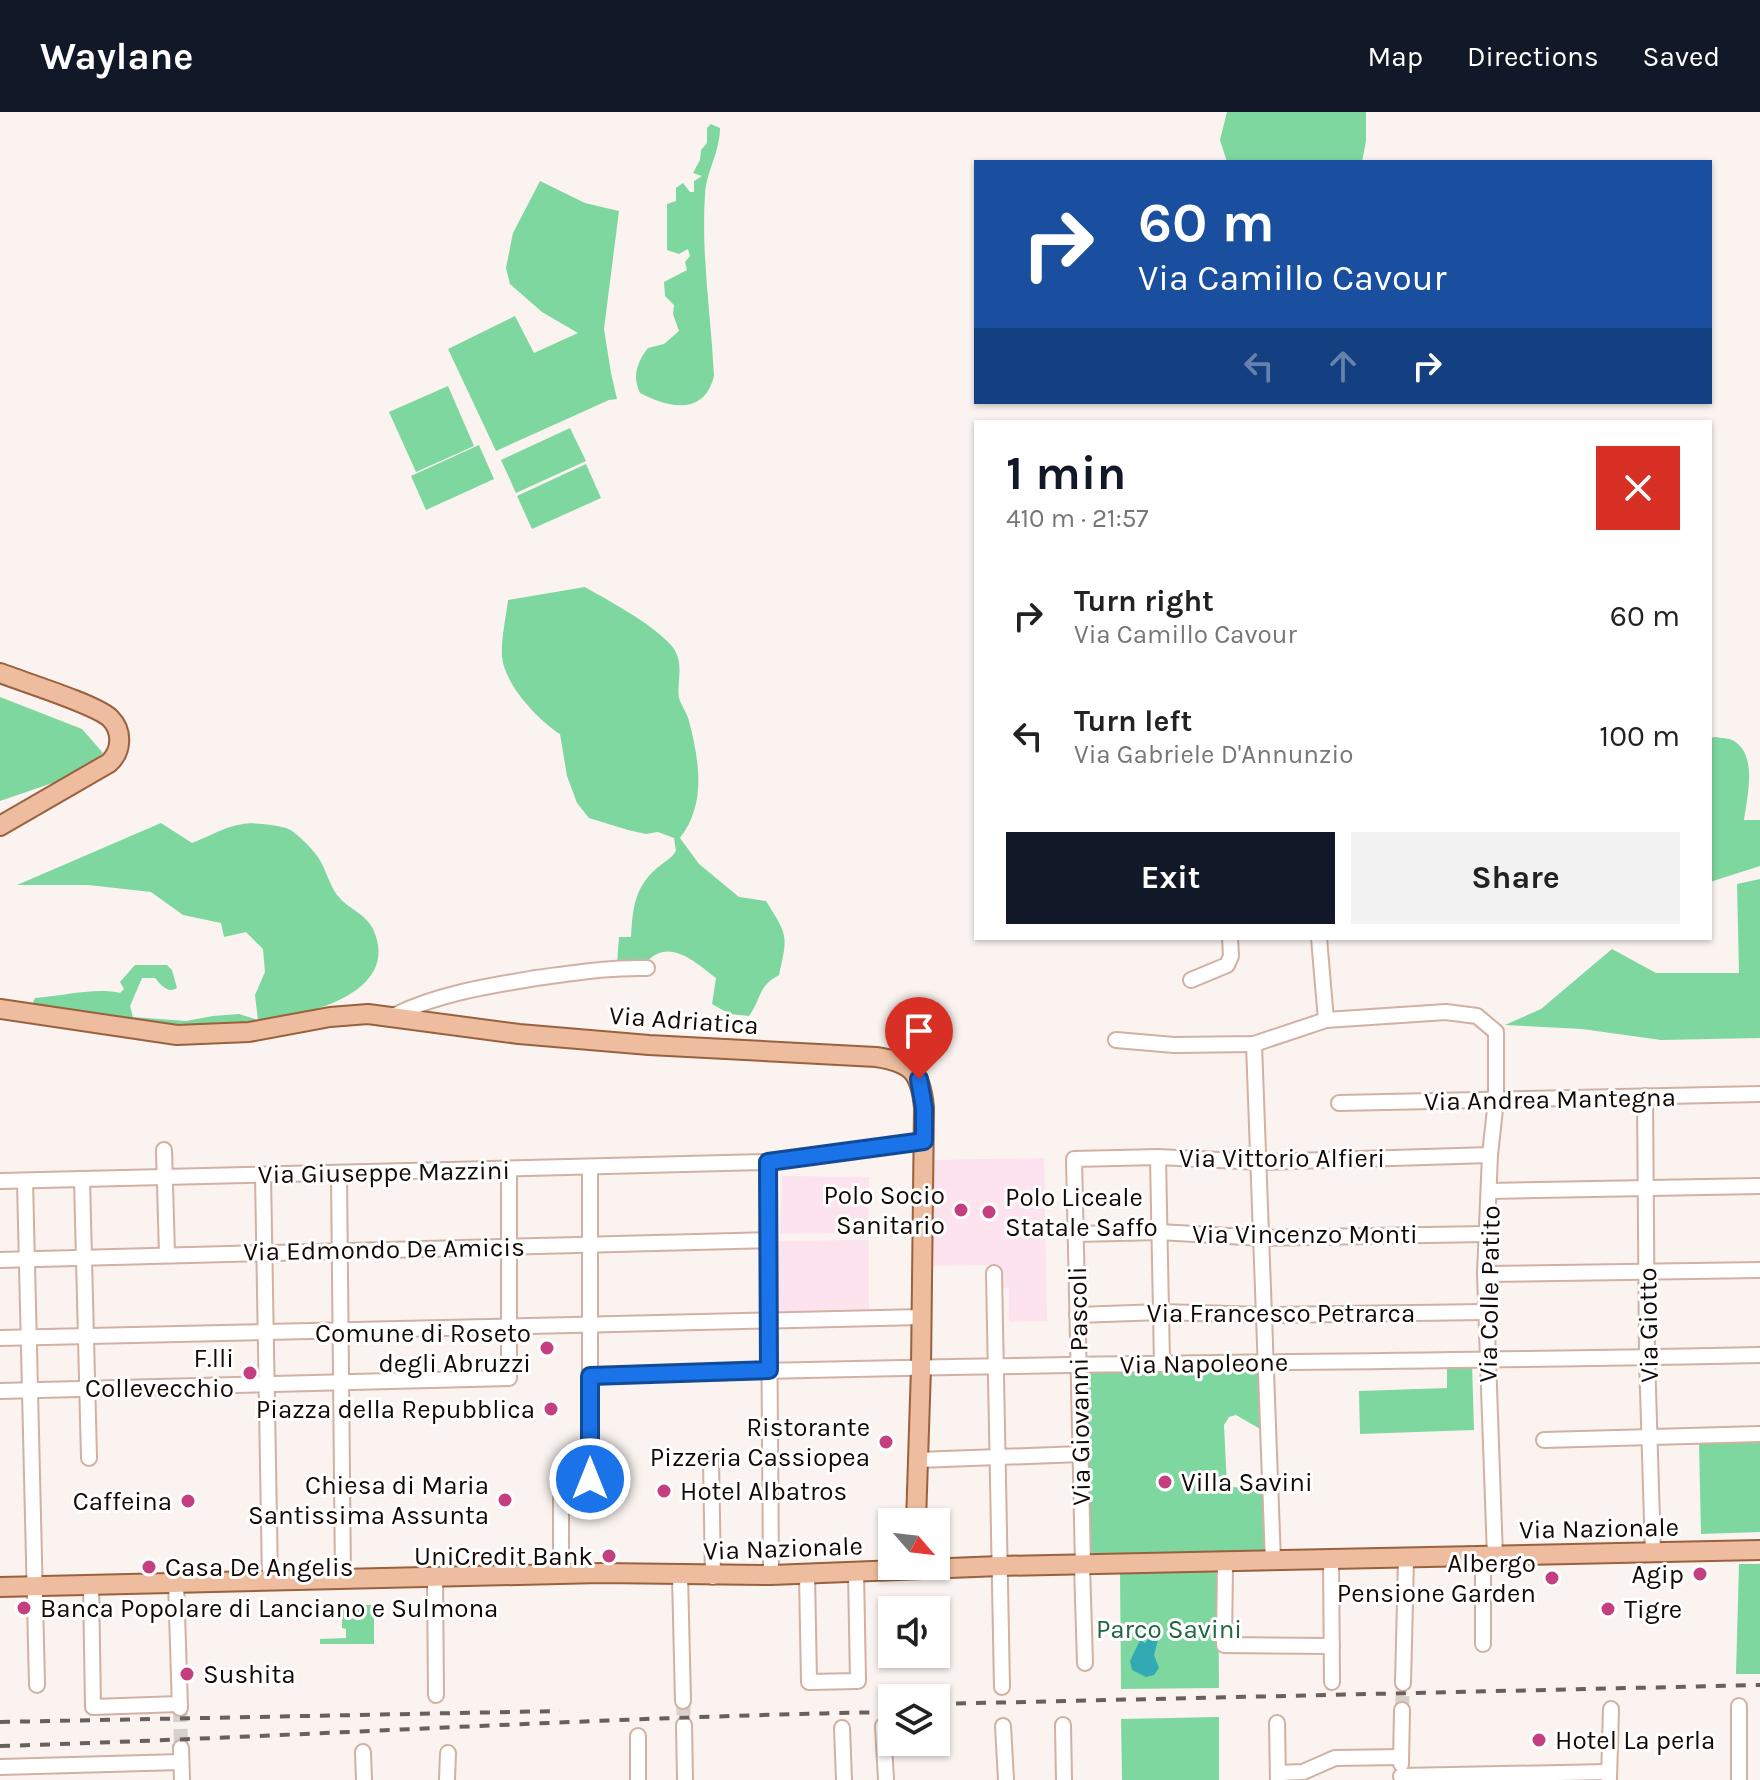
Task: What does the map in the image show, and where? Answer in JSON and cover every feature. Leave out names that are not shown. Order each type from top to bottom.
[{"type":"main road","points":[[0,673],[109,717],[117,730],[119,747],[113,759],[0,826]]},
{"type":"main road","name":"Via Adriatica","points":[[0,1009],[136,1031],[185,1035],[249,1032],[344,1015],[393,1016],[519,1034],[889,1059],[909,1067],[919,1079],[924,1108],[916,1508]]},
{"type":"main road","name":"Via Nazionale","points":[[950,1567],[1760,1550]]},
{"type":"main road","name":"Via Nazionale","points":[[0,1587],[561,1574],[713,1577],[878,1571]]},
{"type":"street","points":[[1191,980],[1227,965],[1231,956],[1230,940]]},
{"type":"street","points":[[1116,1040],[1174,1045],[1254,1044],[1326,1020],[1319,940]]},
{"type":"street","points":[[393,1016],[419,1004],[487,986],[613,967],[647,968]]},
{"type":"street","name":"Via Colle Patito","points":[[1326,1020],[1454,1013],[1477,1016],[1496,1032],[1496,1100],[1485,1234],[1489,1557],[1483,1644]]},
{"type":"street","points":[[1254,1044],[1273,1562]]},
{"type":"street","name":"Via Andrea Mantegna","points":[[1339,1103],[1760,1094]]},
{"type":"street","name":"Via Giotto","points":[[1645,1096],[1647,1357],[1653,1553]]},
{"type":"street","name":"Via Giuseppe Mazzini","points":[[0,1181],[768,1162],[924,1141]]},
{"type":"street","points":[[164,1150],[167,1255]]},
{"type":"street","name":"Via Vittorio Alfieri","points":[[1074,1159],[1158,1157],[1260,1162],[1490,1155]]},
{"type":"street","points":[[1158,1157],[1162,1364]]},
{"type":"street","name":"Via Giovanni Pascoli","points":[[1074,1159],[1085,1663]]},
{"type":"street","points":[[768,1162],[771,1575]]},
{"type":"street","points":[[561,1574],[561,1480],[590,1484],[590,1167]]},
{"type":"street","points":[[0,1391],[509,1378],[509,1169]]},
{"type":"street","points":[[339,1173],[343,1579]]},
{"type":"street","points":[[263,1175],[270,1580]]},
{"type":"street","points":[[82,1179],[89,1458]]},
{"type":"street","points":[[25,1181],[37,1685]]},
{"type":"street","points":[[1490,1191],[1760,1186]]},
{"type":"street","name":"Via Vincenzo Monti","points":[[1076,1234],[1160,1232],[1262,1238],[1485,1234]]},
{"type":"street","name":"Via Edmondo De Amicis","points":[[0,1260],[769,1240]]},
{"type":"street","points":[[1485,1274],[1760,1270]]},
{"type":"street","points":[[994,1273],[1002,1687]]},
{"type":"street","name":"Via Francesco Petrarca","points":[[1077,1315],[1485,1312]]},
{"type":"street","points":[[0,1338],[922,1317]]},
{"type":"street","name":"Via Napoleone","points":[[590,1376],[1266,1361],[1760,1355]]},
{"type":"street","points":[[1544,1440],[1760,1434]]},
{"type":"street","points":[[918,1460],[1081,1454]]},
{"type":"street","points":[[711,1459],[713,1577]]},
{"type":"street","points":[[1403,1683],[1406,1559]]},
{"type":"street","points":[[1331,1560],[1332,1682]]},
{"type":"street","points":[[1225,1562],[1224,1645],[1332,1646]]},
{"type":"street","points":[[807,1574],[809,1682],[858,1681],[856,1572]]},
{"type":"street","points":[[680,1576],[683,1701]]},
{"type":"street","points":[[435,1577],[436,1695]]},
{"type":"street","points":[[91,1584],[93,1707],[180,1706],[176,1582]]},
{"type":"street","points":[[1739,1706],[1739,1780]]},
{"type":"street","points":[[1402,1710],[1401,1778],[1609,1776],[1611,1709]]},
{"type":"street","points":[[1277,1723],[1278,1776],[1303,1772],[1335,1758],[1401,1757]]},
{"type":"street","points":[[684,1725],[685,1780]]},
{"type":"street","points":[[1063,1725],[1064,1780]]},
{"type":"street","points":[[1003,1726],[1006,1780]]},
{"type":"street","points":[[842,1728],[844,1780]]},
{"type":"street","points":[[638,1736],[638,1780]]},
{"type":"street","points":[[363,1752],[364,1780]]},
{"type":"street","points":[[447,1780],[448,1753]]},
{"type":"street","points":[[0,1767],[95,1764],[181,1755],[182,1780]]},
{"type":"street","points":[[885,1756],[886,1780]]},
{"type":"street","points":[[95,1764],[95,1780]]},
{"type":"shaded area","name":"Polo Liceale Statale Saffo","points":[[1044,1158],[1047,1321],[1009,1322],[1009,1288],[998,1288],[997,1265],[933,1266],[934,1160]]},
{"type":"shaded area","points":[[782,1176],[869,1177],[868,1233],[780,1234]]},
{"type":"shaded area","points":[[869,1240],[869,1312],[777,1313],[776,1241]]},
{"type":"green space","points":[[1227,112],[1366,112],[1362,160],[1226,160],[1220,140]]},
{"type":"green space","points":[[711,124],[720,128],[706,187],[704,218],[714,376],[702,398],[694,403],[674,405],[640,393],[636,375],[648,348],[664,344],[679,331],[673,314],[674,305],[665,296],[664,282],[687,270],[685,262],[690,256],[688,249],[679,254],[667,250],[667,204],[676,201],[676,188],[683,183],[690,192],[694,192],[694,181],[702,176],[693,173],[701,150],[707,143],[707,128]]},
{"type":"green space","points":[[540,181],[585,203],[619,211],[604,329],[617,399],[496,451],[448,349],[515,316],[534,353],[578,333],[542,312],[510,284],[506,268],[513,233]]},
{"type":"green space","points":[[448,386],[474,446],[416,472],[389,412]]},
{"type":"green space","points":[[570,428],[586,461],[516,493],[501,460]]},
{"type":"green space","points":[[479,445],[494,479],[426,510],[411,476]]},
{"type":"green space","points":[[586,464],[601,498],[532,529],[517,496]]},
{"type":"green space","points":[[585,587],[662,636],[676,652],[679,698],[688,718],[698,766],[694,810],[680,838],[699,864],[739,897],[766,901],[782,929],[785,943],[779,975],[763,988],[749,1016],[730,1014],[712,1004],[716,978],[679,954],[661,953],[643,966],[617,964],[619,937],[631,937],[639,891],[649,876],[676,851],[674,838],[658,832],[646,834],[628,830],[589,818],[577,803],[567,776],[560,734],[542,720],[515,689],[502,656],[508,600]]},
{"type":"green space","points":[[0,697],[82,729],[103,753],[76,775],[0,801]]},
{"type":"green space","points":[[1712,738],[1734,741],[1746,756],[1749,778],[1744,820],[1760,820],[1760,866],[1712,881]]},
{"type":"green space","points":[[161,823],[192,843],[248,823],[277,826],[294,833],[318,857],[337,895],[366,919],[373,929],[379,951],[374,970],[362,986],[344,998],[300,1014],[259,1020],[259,1029],[198,1034],[32,1005],[35,998],[90,991],[120,993],[124,989],[120,982],[135,965],[167,965],[172,970],[177,988],[168,989],[155,978],[142,978],[130,1006],[133,1017],[186,1021],[239,1014],[258,1020],[255,995],[265,972],[263,949],[246,932],[224,937],[221,923],[183,915],[151,892],[88,885],[17,885]]},
{"type":"green space","points":[[1760,879],[1760,1038],[1661,1040],[1582,1029],[1505,1025],[1541,1009],[1612,949],[1656,973],[1739,973],[1737,884]]},
{"type":"green space","points":[[1472,1363],[1474,1430],[1360,1434],[1359,1391],[1447,1388],[1447,1364]]},
{"type":"green space","points":[[1263,1364],[1262,1430],[1236,1415],[1229,1417],[1224,1425],[1227,1487],[1265,1488],[1269,1553],[1089,1555],[1081,1368]]},
{"type":"green space","points":[[1760,1441],[1760,1532],[1701,1534],[1699,1442]]},
{"type":"green space","points":[[1739,1564],[1760,1564],[1760,1674],[1736,1674]]},
{"type":"green space","name":"Parco Savini","points":[[1218,1568],[1219,1688],[1121,1689],[1120,1570]]},
{"type":"green space","points":[[342,1605],[374,1605],[374,1644],[320,1644],[320,1639],[346,1638],[346,1629],[342,1628]]},
{"type":"green space","points":[[1219,1717],[1219,1780],[1122,1780],[1121,1719]]},
{"type":"water","points":[[1150,1637],[1158,1640],[1154,1655],[1159,1668],[1154,1675],[1146,1677],[1132,1670],[1130,1661],[1140,1640],[1145,1643]]},
{"type":"tunnel","points":[[1402,1710],[1403,1683]]},
{"type":"tunnel","points":[[683,1701],[684,1725]]},
{"type":"tunnel","points":[[180,1708],[181,1748]]},
{"type":"railway","points":[[950,1704],[1760,1685]]},
{"type":"railway","points":[[0,1722],[560,1711]]},
{"type":"railway","points":[[0,1746],[878,1712]]},
{"type":"place","name":"Polo Socio Sanitario","points":[[961,1210]]},
{"type":"place","name":"Polo Liceale Statale Saffo","points":[[989,1212]]},
{"type":"place","name":"Comune di Roseto degli Abruzzi","points":[[547,1348]]},
{"type":"place","name":"F.lli Collevecchio","points":[[250,1373]]},
{"type":"place","name":"Piazza della Repubblica","points":[[551,1409]]},
{"type":"place","name":"Ristorante Pizzeria Cassiopea","points":[[886,1442]]},
{"type":"place","name":"Villa Savini","points":[[1165,1482]]},
{"type":"place","name":"Hotel Albatros","points":[[664,1491]]},
{"type":"place","name":"Chiesa di Maria Santissima Assunta","points":[[505,1500]]},
{"type":"place","name":"Caffeina","points":[[188,1501]]},
{"type":"place","name":"UniCredit Bank","points":[[609,1556]]},
{"type":"place","name":"Casa De Angelis","points":[[149,1567]]},
{"type":"place","name":"Agip","points":[[1700,1574]]},
{"type":"place","name":"Albergo Pensione Garden","points":[[1552,1578]]},
{"type":"place","name":"Banca Popolare di Lanciano e Sulmona","points":[[24,1608]]},
{"type":"place","name":"Tigre","points":[[1608,1609]]},
{"type":"place","name":"Sushita","points":[[187,1674]]},
{"type":"place","name":"Hotel La perla","points":[[1539,1740]]},
{"type":"route","points":[[590,1479],[590,1376],[769,1370],[768,1162],[924,1141],[923,1093],[919,1079]]}]
